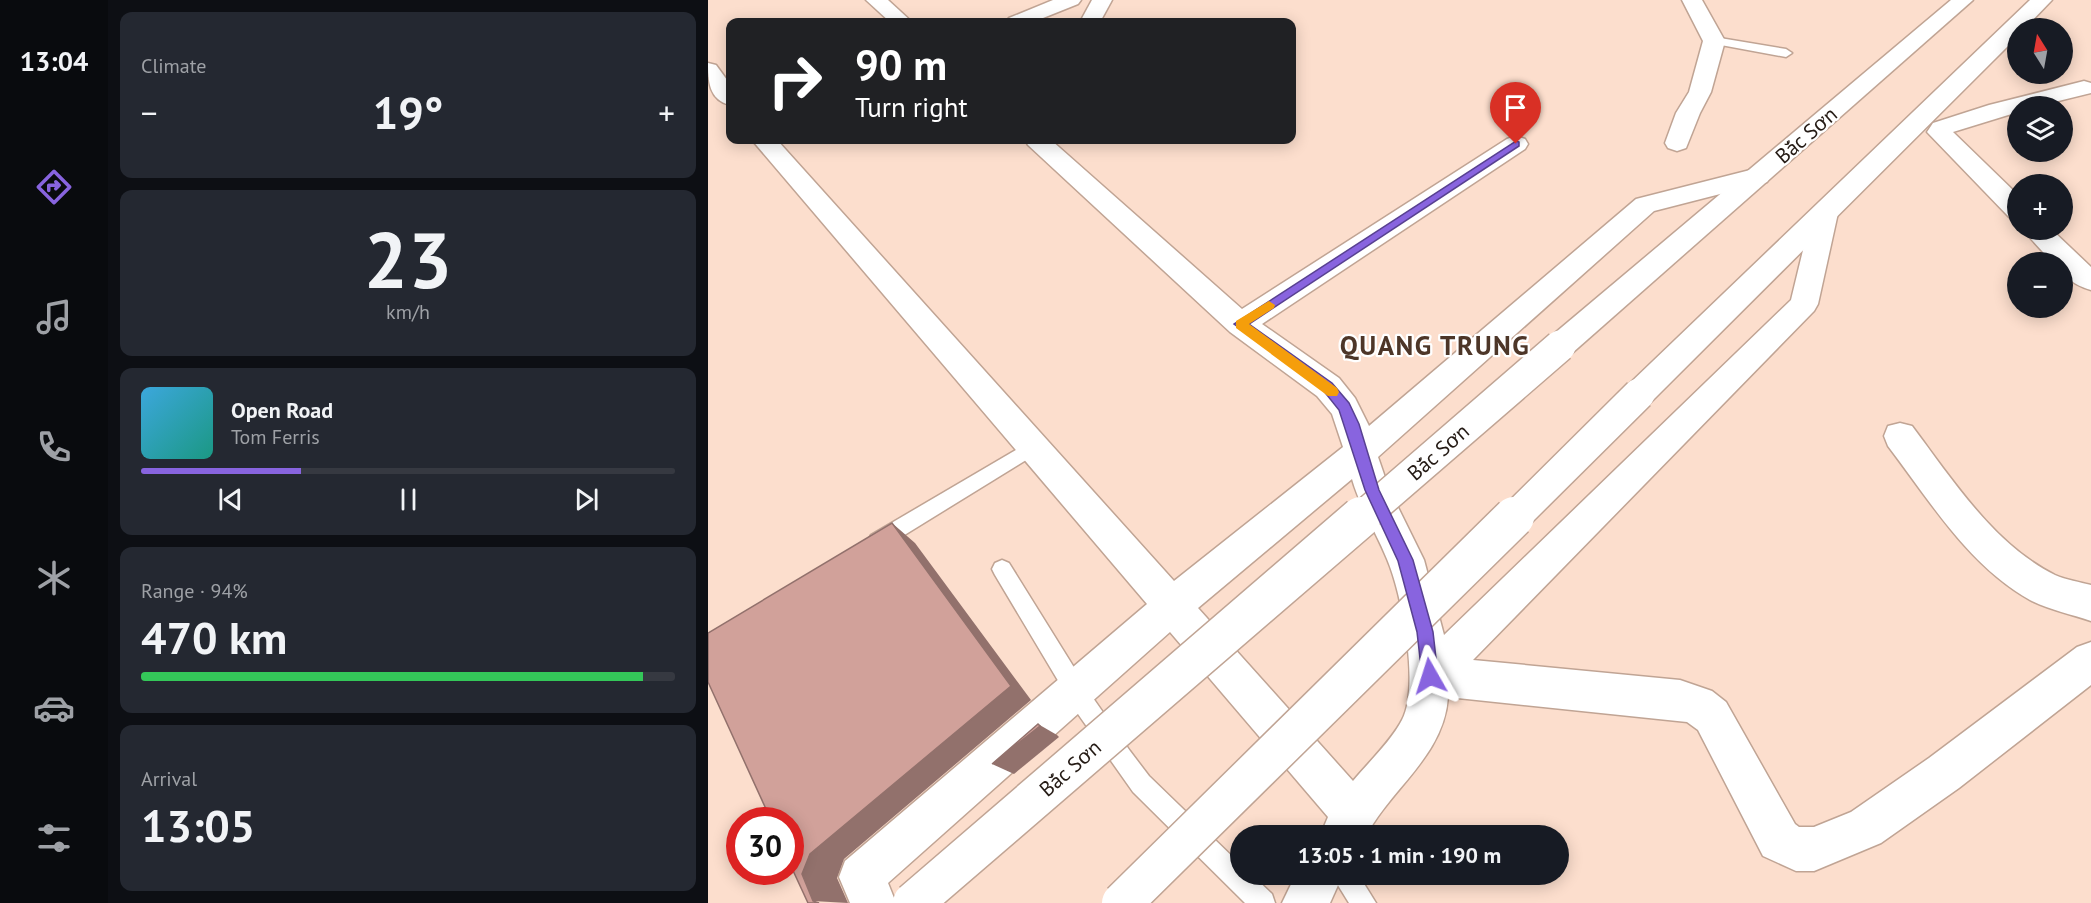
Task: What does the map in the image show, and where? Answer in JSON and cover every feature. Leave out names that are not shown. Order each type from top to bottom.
[{"type":"street","points":[[876,0],[897,18]]},
{"type":"street","points":[[1026,18],[1071,0]]},
{"type":"street","points":[[1092,18],[1101,0]]},
{"type":"street","points":[[1677,143],[1688,113],[1700,92],[1714,41],[1692,0]]},
{"type":"street","name":"Bắc Sơn","points":[[913,903],[1963,0]]},
{"type":"street","points":[[1122,903],[2042,0]]},
{"type":"street","points":[[708,70],[726,93]]},
{"type":"street","points":[[2007,200],[1939,132],[1941,128],[2089,84]]},
{"type":"street","points":[[768,144],[1172,606],[1348,825],[1416,737],[1427,710],[1430,676],[1425,632],[1406,560],[1372,490],[1344,407],[1328,387],[1240,324],[1041,144]]},
{"type":"street","points":[[1240,324],[1516,144]]},
{"type":"street","points":[[873,903],[861,877],[1172,606],[1361,452],[1645,205],[1758,176]]},
{"type":"street","points":[[1430,676],[1804,304],[1824,213]]},
{"type":"street","points":[[2046,240],[2077,271],[2091,280]]},
{"type":"street","points":[[1900,436],[1973,529],[2018,570],[2044,588],[2091,603]]},
{"type":"street","points":[[1430,676],[1680,700],[1698,705],[1712,716],[1779,840],[1796,849],[1814,849],[1866,828],[1944,773],[2091,661]]},
{"type":"street","points":[[1305,903],[1315,885]]},
{"type":"lane","points":[[1714,41],[1786,53]]},
{"type":"lane","points":[[860,552],[1033,447]]},
{"type":"lane","points":[[1002,569],[1097,724],[1141,784],[1263,903]]},
{"type":"lane","points":[[1351,885],[1364,903]]},
{"type":"building","points":[[892,523],[1011,686],[810,854],[804,869],[804,807],[765,807],[708,682],[708,633]]},
{"type":"building","points":[[1038,724],[1040,726],[992,764]]},
{"type":"building","points":[[804,879],[813,901],[819,903],[808,903],[800,885],[804,885]]},
{"type":"slow traffic","points":[[1269,305],[1240,324],[1332,392]]},
{"type":"district","name":"QUANG TRUNG","points":[[1435,345]]},
{"type":"route","points":[[1430,676],[1425,632],[1406,560],[1372,490],[1352,424],[1344,407],[1328,387],[1240,324],[1516,144]]}]
